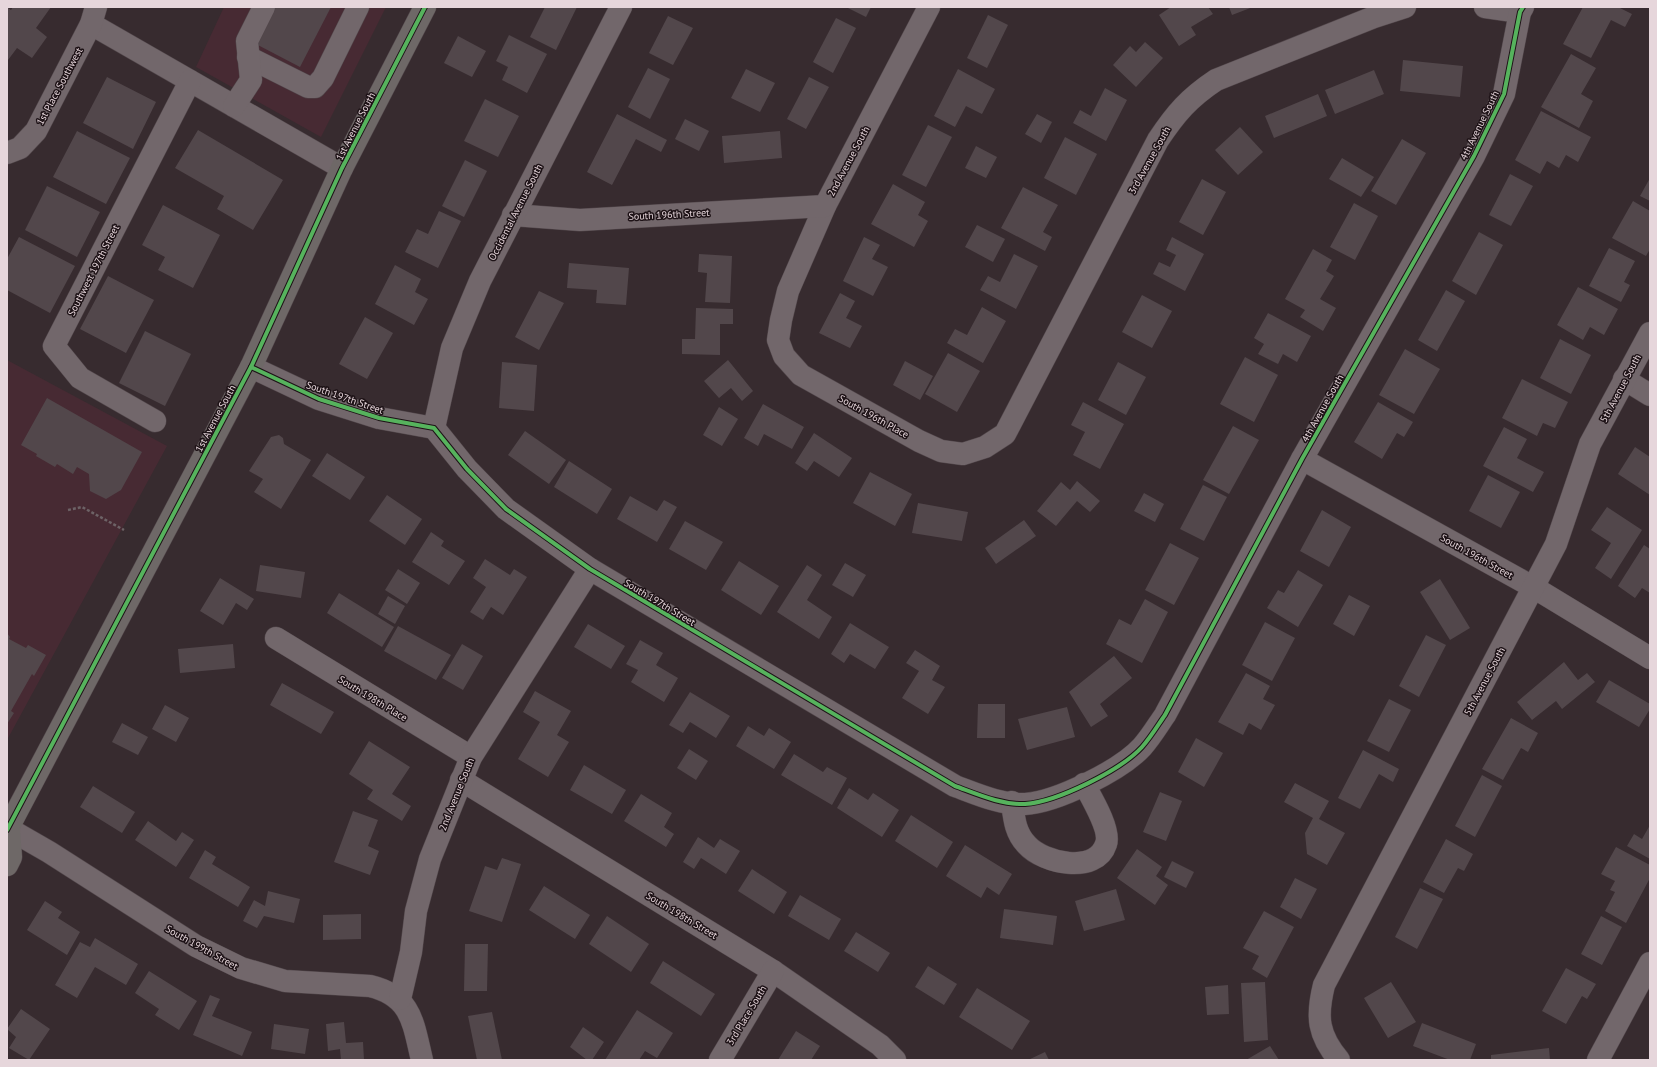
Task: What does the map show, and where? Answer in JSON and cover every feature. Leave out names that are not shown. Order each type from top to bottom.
[{"type":"main road","name":"1st Avenue South","points":[[8,830],[251,367],[342,168],[425,7]]},
{"type":"main road","points":[[7,865],[11,858],[8,830]]},
{"type":"street","points":[[234,106],[251,80],[247,41],[264,7]]},
{"type":"street","points":[[248,57],[308,88],[315,87],[323,78],[358,7]]},
{"type":"street","name":"Occidental Avenue South","points":[[434,428],[452,348],[480,281],[621,7]]},
{"type":"street","name":"2nd Avenue South","points":[[781,320],[788,291],[825,206],[929,7]]},
{"type":"street","name":"3rd Avenue South","points":[[1005,434],[1158,140],[1175,115],[1195,94],[1216,80],[1374,17],[1405,7]]},
{"type":"street","points":[[1485,7],[1522,10]]},
{"type":"street","name":"4th Avenue South","points":[[1084,784],[1107,772],[1141,747],[1165,715],[1302,459],[1474,156],[1504,94],[1522,10]]},
{"type":"street","points":[[94,16],[190,81],[342,168]]},
{"type":"street","name":"1st Place Southwest","points":[[7,153],[20,148],[36,131],[94,16]]},
{"type":"street","name":"Southwest 197th Street","points":[[156,421],[80,378],[54,346],[190,81]]},
{"type":"street","name":"South 196th Street","points":[[513,215],[580,220],[825,206]]},
{"type":"street","name":"South 196th Place","points":[[781,320],[778,340],[784,356],[801,375],[920,441],[941,451],[963,454],[985,447],[1005,434]]},
{"type":"street","name":"5th Avenue South","points":[[1339,1060],[1328,1047],[1321,1027],[1318,1009],[1324,986],[1556,544],[1590,444],[1650,333]]},
{"type":"street","name":"South 197th Street","points":[[251,367],[319,399],[379,418],[434,428],[467,469],[506,509],[590,569],[954,786],[990,799],[1025,804],[1047,800],[1084,784]]},
{"type":"street","points":[[1624,379],[1650,395]]},
{"type":"street","name":"South 196th Street","points":[[1302,459],[1533,587],[1650,658]]},
{"type":"street","name":"2nd Avenue South","points":[[400,999],[411,952],[416,911],[430,859],[470,757],[590,569]]},
{"type":"street","name":"South 198th Place","points":[[276,638],[470,757]]},
{"type":"street","name":"South 198th Street","points":[[461,780],[773,971],[880,1045],[895,1060]]},
{"type":"street","points":[[1012,802],[1016,828],[1027,845],[1055,861],[1072,863],[1088,862],[1098,857],[1107,844],[1105,829],[1084,784]]},
{"type":"street","name":"South 199th Street","points":[[8,830],[49,852],[196,946],[241,968],[285,981],[370,986],[383,989],[400,999]]},
{"type":"street","points":[[1598,1060],[1650,963]]},
{"type":"street","name":"3rd Place South","points":[[720,1060],[773,971]]},
{"type":"street","points":[[400,999],[414,1024],[422,1060]]},
{"type":"path","points":[[68,510],[82,506],[124,530]]},
{"type":"shaded area","points":[[224,7],[386,7],[321,137],[196,67]]},
{"type":"shaded area","points":[[7,360],[167,446],[7,740]]},
{"type":"building","points":[[7,7],[11,10],[13,7],[51,7],[36,28],[47,37],[32,58],[17,48],[8,60],[7,59]]},
{"type":"building","points":[[273,7],[331,7],[300,67],[254,43]]},
{"type":"building","points":[[545,7],[577,7],[556,50],[530,37]]},
{"type":"building","points":[[846,7],[871,7],[866,17]]},
{"type":"building","points":[[1171,7],[1208,7],[1213,14],[1191,27],[1196,35],[1179,46],[1159,15]]},
{"type":"building","points":[[1229,7],[1253,7],[1232,15]]},
{"type":"building","points":[[1583,7],[1618,7],[1632,14],[1625,27],[1611,20],[1591,58],[1563,44]]},
{"type":"building","points":[[988,15],[1008,25],[987,68],[967,58]]},
{"type":"building","points":[[668,16],[693,28],[673,65],[649,53]]},
{"type":"building","points":[[836,18],[856,28],[833,73],[813,62]]},
{"type":"building","points":[[509,35],[547,54],[527,93],[502,80],[508,67],[496,61]]},
{"type":"building","points":[[458,36],[486,51],[472,77],[444,63]]},
{"type":"building","points":[[1145,42],[1163,58],[1136,87],[1113,65],[1130,46],[1136,52]]},
{"type":"building","points":[[1571,54],[1596,68],[1581,94],[1593,101],[1579,128],[1541,107]]},
{"type":"building","points":[[1403,60],[1463,66],[1460,97],[1400,91]]},
{"type":"building","points":[[648,68],[670,79],[650,119],[628,107]]},
{"type":"building","points":[[746,69],[775,83],[760,112],[731,98]]},
{"type":"building","points":[[958,69],[995,89],[982,114],[966,106],[955,127],[934,116]]},
{"type":"building","points":[[1374,70],[1384,94],[1335,114],[1325,90]]},
{"type":"building","points":[[107,77],[156,102],[133,149],[83,123]]},
{"type":"building","points":[[809,77],[829,87],[806,129],[787,119]]},
{"type":"building","points":[[1105,88],[1127,100],[1106,141],[1073,123],[1080,110],[1091,116]]},
{"type":"building","points":[[1318,94],[1327,116],[1274,138],[1265,116]]},
{"type":"building","points":[[485,99],[519,116],[498,157],[464,141]]},
{"type":"building","points":[[1541,111],[1591,137],[1578,162],[1566,155],[1559,168],[1547,161],[1540,174],[1515,160]]},
{"type":"building","points":[[617,114],[667,140],[661,152],[636,139],[612,185],[587,172]]},
{"type":"building","points":[[1037,114],[1052,122],[1041,143],[1025,134]]},
{"type":"building","points":[[685,119],[709,131],[699,151],[675,139]]},
{"type":"building","points":[[928,125],[952,137],[926,187],[902,175]]},
{"type":"building","points":[[1240,127],[1263,152],[1238,175],[1215,150]]},
{"type":"building","points":[[198,130],[283,180],[253,230],[217,209],[224,196],[175,168]]},
{"type":"building","points":[[77,131],[130,158],[106,204],[53,177]]},
{"type":"building","points":[[780,131],[782,158],[724,163],[722,136]]},
{"type":"building","points":[[1065,137],[1097,154],[1076,195],[1044,178]]},
{"type":"building","points":[[1402,139],[1426,153],[1396,205],[1371,191]]},
{"type":"building","points":[[976,146],[997,157],[986,178],[965,168]]},
{"type":"building","points":[[1342,158],[1374,177],[1361,197],[1329,179]]},
{"type":"building","points":[[465,160],[487,171],[464,217],[442,206]]},
{"type":"building","points":[[1510,174],[1533,186],[1511,226],[1489,215]]},
{"type":"building","points":[[1650,178],[1650,201],[1640,196]]},
{"type":"building","points":[[1202,179],[1226,192],[1203,235],[1179,222]]},
{"type":"building","points":[[893,184],[925,202],[918,215],[928,221],[914,247],[871,224]]},
{"type":"building","points":[[47,186],[100,212],[77,257],[25,230]]},
{"type":"building","points":[[1023,187],[1058,205],[1043,232],[1052,237],[1045,251],[1001,228]]},
{"type":"building","points":[[1633,201],[1650,211],[1650,249],[1646,256],[1612,238]]},
{"type":"building","points":[[1354,203],[1378,216],[1355,260],[1330,247]]},
{"type":"building","points":[[163,205],[220,235],[193,288],[158,270],[165,257],[142,245]]},
{"type":"building","points":[[439,211],[461,221],[438,268],[405,252],[417,229],[428,234]]},
{"type":"building","points":[[977,225],[1005,239],[993,262],[965,247]]},
{"type":"building","points":[[1479,232],[1503,245],[1476,295],[1452,281]]},
{"type":"building","points":[[19,237],[75,266],[50,313],[7,290],[7,259]]},
{"type":"building","points":[[864,237],[880,245],[872,259],[888,267],[873,296],[843,281]]},
{"type":"building","points":[[1172,237],[1204,254],[1185,291],[1153,274],[1159,262],[1170,267],[1176,255],[1166,250]]},
{"type":"building","points":[[1609,248],[1635,261],[1624,282],[1630,285],[1621,302],[1589,286]]},
{"type":"building","points":[[1313,249],[1332,260],[1326,271],[1334,276],[1320,299],[1336,308],[1323,331],[1300,317],[1305,310],[1285,299]]},
{"type":"building","points":[[699,254],[732,256],[730,303],[705,302],[707,273],[698,272]]},
{"type":"building","points":[[1014,254],[1038,266],[1016,309],[980,290],[988,276],[1000,282]]},
{"type":"building","points":[[569,263],[629,268],[626,305],[596,303],[597,290],[567,288]]},
{"type":"building","points":[[395,265],[421,279],[415,292],[428,299],[414,325],[375,304]]},
{"type":"building","points":[[108,276],[154,300],[126,353],[80,329]]},
{"type":"building","points":[[1578,287],[1618,309],[1604,335],[1590,327],[1583,340],[1557,325]]},
{"type":"building","points":[[1446,290],[1465,301],[1437,351],[1418,340]]},
{"type":"building","points":[[539,291],[564,303],[539,350],[515,337]]},
{"type":"building","points":[[840,293],[855,301],[846,318],[862,326],[850,348],[819,333]]},
{"type":"building","points":[[1142,295],[1172,311],[1152,348],[1122,332]]},
{"type":"building","points":[[982,307],[1006,321],[983,363],[947,343],[955,329],[967,335]]},
{"type":"building","points":[[696,308],[733,309],[733,324],[720,324],[720,355],[682,354],[682,339],[695,339]]},
{"type":"building","points":[[1268,313],[1311,336],[1297,362],[1283,354],[1278,364],[1258,354],[1264,344],[1254,338]]},
{"type":"building","points":[[365,317],[393,333],[367,379],[339,364]]},
{"type":"building","points":[[145,331],[191,354],[165,406],[119,383]]},
{"type":"building","points":[[1560,339],[1591,355],[1571,394],[1540,378]]},
{"type":"building","points":[[1405,349],[1440,369],[1414,414],[1379,395]]},
{"type":"building","points":[[948,353],[980,371],[957,412],[925,394]]},
{"type":"building","points":[[1245,357],[1278,375],[1254,422],[1220,404]]},
{"type":"building","points":[[728,360],[753,391],[742,401],[731,388],[719,398],[704,381]]},
{"type":"building","points":[[905,361],[933,376],[920,400],[893,385]]},
{"type":"building","points":[[502,362],[537,365],[534,411],[499,408]]},
{"type":"building","points":[[1118,362],[1146,377],[1126,415],[1098,400]]},
{"type":"building","points":[[1522,379],[1568,402],[1555,428],[1543,423],[1537,436],[1502,418]]},
{"type":"building","points":[[47,398],[142,452],[121,490],[106,499],[90,491],[89,474],[77,467],[73,474],[57,464],[55,467],[21,445]]},
{"type":"building","points":[[1083,402],[1124,424],[1100,469],[1073,455],[1085,432],[1071,425]]},
{"type":"building","points":[[1378,402],[1413,422],[1404,437],[1397,433],[1382,459],[1354,442]]},
{"type":"building","points":[[763,404],[804,427],[792,449],[764,434],[758,446],[744,438]]},
{"type":"building","points":[[719,407],[738,419],[722,446],[703,435]]},
{"type":"building","points":[[1233,426],[1259,440],[1229,494],[1203,480]]},
{"type":"building","points":[[1504,427],[1527,439],[1517,458],[1544,472],[1533,492],[1483,466]]},
{"type":"building","points":[[525,431],[566,460],[549,484],[508,455]]},
{"type":"building","points":[[814,433],[852,458],[839,477],[814,461],[807,471],[795,463]]},
{"type":"building","points":[[279,435],[283,438],[284,444],[311,460],[281,509],[254,492],[263,479],[249,471],[271,437]]},
{"type":"building","points":[[1635,447],[1650,457],[1650,495],[1618,474]]},
{"type":"building","points":[[327,453],[365,477],[350,500],[312,476]]},
{"type":"building","points":[[569,461],[612,489],[597,514],[554,487]]},
{"type":"building","points":[[870,472],[912,494],[895,526],[853,503]]},
{"type":"building","points":[[1488,475],[1520,492],[1501,528],[1469,511]]},
{"type":"building","points":[[1077,481],[1100,501],[1090,512],[1077,501],[1056,526],[1037,511],[1061,482],[1070,490]]},
{"type":"building","points":[[1203,485],[1227,497],[1204,541],[1180,529]]},
{"type":"building","points":[[1144,493],[1164,504],[1155,522],[1134,511]]},
{"type":"building","points":[[387,495],[422,519],[405,545],[369,521]]},
{"type":"building","points":[[630,496],[657,511],[664,500],[677,507],[657,542],[617,519]]},
{"type":"building","points":[[918,503],[968,512],[962,541],[912,533]]},
{"type":"building","points":[[1607,507],[1642,530],[1611,579],[1595,568],[1611,543],[1591,530]]},
{"type":"building","points":[[1322,510],[1351,527],[1329,567],[1300,551]]},
{"type":"building","points":[[1024,520],[1036,536],[996,564],[985,548]]},
{"type":"building","points":[[685,521],[723,542],[706,570],[669,549]]},
{"type":"building","points":[[431,532],[444,541],[441,546],[465,561],[449,585],[412,562]]},
{"type":"building","points":[[1170,543],[1199,558],[1174,605],[1145,590]]},
{"type":"building","points":[[1644,545],[1650,549],[1650,593],[1642,588],[1635,598],[1618,586]]},
{"type":"building","points":[[485,559],[510,575],[514,569],[527,577],[503,615],[491,607],[483,620],[470,612],[486,587],[473,578]]},
{"type":"building","points":[[739,561],[779,586],[761,615],[721,590]]},
{"type":"building","points":[[845,563],[866,575],[853,597],[832,585]]},
{"type":"building","points":[[260,565],[305,572],[301,598],[256,591]]},
{"type":"building","points":[[807,565],[822,575],[807,600],[832,617],[819,639],[777,612]]},
{"type":"building","points":[[398,569],[420,583],[407,604],[385,590]]},
{"type":"building","points":[[1298,570],[1323,585],[1298,627],[1267,608],[1278,590],[1284,593]]},
{"type":"building","points":[[220,578],[254,599],[247,610],[236,603],[223,625],[200,611]]},
{"type":"building","points":[[1440,579],[1470,628],[1450,640],[1420,592]]},
{"type":"building","points":[[339,593],[394,627],[382,647],[327,613]]},
{"type":"building","points":[[1349,595],[1370,606],[1354,636],[1333,624]]},
{"type":"building","points":[[388,596],[405,606],[395,624],[378,614]]},
{"type":"building","points":[[1145,599],[1168,612],[1142,663],[1106,644],[1119,619],[1131,625]]},
{"type":"building","points":[[1265,622],[1295,638],[1272,681],[1242,665]]},
{"type":"building","points":[[850,623],[889,647],[875,669],[850,654],[844,663],[831,654]]},
{"type":"building","points":[[588,624],[625,646],[611,669],[574,647]]},
{"type":"building","points":[[398,626],[451,655],[436,680],[384,651]]},
{"type":"building","points":[[7,633],[10,637],[9,639],[26,648],[28,645],[46,655],[34,676],[32,674],[11,711],[14,713],[7,724]]},
{"type":"building","points":[[1426,635],[1446,645],[1419,697],[1399,686]]},
{"type":"building","points":[[640,640],[663,653],[656,665],[678,678],[664,702],[631,682],[638,670],[626,664]]},
{"type":"building","points":[[233,644],[235,668],[180,673],[178,649]]},
{"type":"building","points":[[462,644],[483,656],[463,690],[442,678]]},
{"type":"building","points":[[915,650],[940,666],[932,680],[945,687],[928,714],[902,698],[919,671],[906,663]]},
{"type":"building","points":[[1114,656],[1132,678],[1100,704],[1108,716],[1091,727],[1069,692]]},
{"type":"building","points":[[1564,662],[1578,680],[1587,673],[1595,682],[1562,709],[1556,701],[1532,720],[1517,702]]},
{"type":"building","points":[[1246,673],[1270,686],[1263,699],[1275,705],[1261,730],[1249,723],[1243,735],[1218,722]]},
{"type":"building","points":[[1609,680],[1650,704],[1650,709],[1639,727],[1596,702]]},
{"type":"building","points":[[282,683],[334,712],[321,734],[270,705]]},
{"type":"building","points":[[535,691],[571,711],[557,735],[569,742],[548,777],[518,759],[540,722],[523,712]]},
{"type":"building","points":[[690,692],[730,716],[716,738],[690,722],[683,733],[669,725]]},
{"type":"building","points":[[1389,699],[1411,710],[1389,752],[1367,741]]},
{"type":"building","points":[[978,704],[1005,704],[1005,738],[977,738]]},
{"type":"building","points":[[165,705],[189,718],[176,742],[152,729]]},
{"type":"building","points":[[1067,707],[1075,737],[1027,750],[1018,719]]},
{"type":"building","points":[[1511,718],[1538,733],[1528,752],[1521,748],[1503,780],[1482,769]]},
{"type":"building","points":[[122,723],[148,737],[138,755],[112,742]]},
{"type":"building","points":[[748,726],[764,736],[769,728],[791,742],[774,769],[736,746]]},
{"type":"building","points":[[1196,738],[1223,753],[1204,787],[1178,772]]},
{"type":"building","points":[[369,741],[410,767],[392,794],[411,806],[402,821],[367,799],[373,790],[349,774]]},
{"type":"building","points":[[689,749],[708,761],[696,780],[677,768]]},
{"type":"building","points":[[1363,750],[1399,769],[1393,782],[1379,774],[1360,809],[1338,798]]},
{"type":"building","points":[[794,754],[823,772],[827,767],[847,778],[832,805],[781,775]]},
{"type":"building","points":[[584,765],[626,790],[612,814],[570,790]]},
{"type":"building","points":[[1482,775],[1502,786],[1475,837],[1455,826]]},
{"type":"building","points":[[1295,783],[1329,801],[1319,819],[1345,833],[1327,865],[1307,854],[1305,833],[1313,818],[1284,802]]},
{"type":"building","points":[[93,786],[135,812],[122,833],[80,807]]},
{"type":"building","points":[[849,788],[868,800],[873,793],[899,810],[882,837],[837,808]]},
{"type":"building","points":[[1160,792],[1182,801],[1166,841],[1143,832]]},
{"type":"building","points":[[641,794],[672,813],[664,827],[674,834],[666,847],[624,821]]},
{"type":"building","points":[[353,811],[378,820],[368,846],[379,851],[370,875],[334,862]]},
{"type":"building","points":[[911,815],[953,842],[937,868],[895,841]]},
{"type":"building","points":[[148,821],[176,841],[182,832],[194,840],[176,867],[135,840]]},
{"type":"building","points":[[1650,825],[1650,859],[1627,846],[1634,834],[1642,839]]},
{"type":"building","points":[[698,837],[714,848],[720,839],[740,851],[726,874],[701,858],[694,869],[683,862]]},
{"type":"building","points":[[1446,839],[1473,854],[1464,871],[1458,868],[1444,893],[1423,882]]},
{"type":"building","points":[[965,845],[1012,874],[999,895],[987,887],[981,898],[946,876]]},
{"type":"building","points":[[1616,847],[1650,865],[1650,878],[1626,923],[1605,911],[1615,892],[1610,890],[1615,881],[1601,874]]},
{"type":"building","points":[[1137,849],[1162,867],[1156,876],[1168,885],[1155,905],[1117,878]]},
{"type":"building","points":[[205,850],[216,857],[212,864],[250,887],[238,907],[189,878]]},
{"type":"building","points":[[502,858],[521,864],[502,922],[469,911],[485,866],[497,870]]},
{"type":"building","points":[[1172,861],[1194,872],[1186,888],[1164,877]]},
{"type":"building","points":[[752,869],[787,892],[774,914],[738,891]]},
{"type":"building","points":[[1295,878],[1317,889],[1301,919],[1280,907]]},
{"type":"building","points":[[544,886],[590,915],[575,939],[529,910]]},
{"type":"building","points":[[1420,888],[1443,899],[1417,949],[1395,937]]},
{"type":"building","points":[[1116,889],[1125,920],[1084,931],[1075,901]]},
{"type":"building","points":[[268,891],[300,899],[294,923],[264,916],[257,928],[243,921],[254,900],[265,906]]},
{"type":"building","points":[[800,895],[841,919],[829,940],[788,916]]},
{"type":"building","points":[[45,901],[62,912],[58,918],[80,932],[67,955],[27,930]]},
{"type":"building","points":[[1004,909],[1057,916],[1053,945],[1000,938]]},
{"type":"building","points":[[1264,911],[1294,927],[1267,978],[1252,969],[1259,956],[1243,948]]},
{"type":"building","points":[[361,914],[361,939],[323,940],[323,915]]},
{"type":"building","points":[[607,916],[649,944],[631,972],[589,944]]},
{"type":"building","points":[[1601,916],[1622,927],[1602,965],[1581,954]]},
{"type":"building","points":[[856,932],[890,953],[878,972],[844,951]]},
{"type":"building","points":[[95,938],[138,964],[126,985],[95,967],[77,998],[55,985],[80,942],[90,947]]},
{"type":"building","points":[[465,944],[488,944],[487,991],[464,991]]},
{"type":"building","points":[[663,961],[715,994],[701,1016],[650,983]]},
{"type":"building","points":[[928,966],[957,984],[944,1005],[915,987]]},
{"type":"building","points":[[1566,968],[1596,984],[1587,999],[1582,996],[1566,1024],[1542,1011]]},
{"type":"building","points":[[149,971],[197,1001],[179,1030],[155,1015],[159,1009],[135,993]]},
{"type":"building","points":[[1265,982],[1268,1040],[1244,1042],[1241,983]]},
{"type":"building","points":[[1391,982],[1416,1022],[1388,1038],[1364,998]]},
{"type":"building","points":[[1228,985],[1229,1014],[1207,1015],[1205,987]]},
{"type":"building","points":[[977,988],[1030,1021],[1012,1050],[959,1017]]},
{"type":"building","points":[[210,995],[220,999],[212,1016],[252,1032],[242,1056],[193,1035]]},
{"type":"building","points":[[21,1009],[50,1029],[29,1060],[9,1048],[16,1037],[7,1029]]},
{"type":"building","points":[[637,1010],[673,1033],[657,1058],[645,1051],[639,1060],[605,1060]]},
{"type":"building","points":[[492,1012],[502,1060],[477,1060],[468,1016]]},
{"type":"building","points":[[344,1022],[346,1043],[363,1042],[364,1060],[341,1060],[340,1049],[328,1051],[326,1024]]},
{"type":"building","points":[[1422,1023],[1476,1044],[1470,1060],[1450,1060],[1413,1046]]},
{"type":"building","points":[[274,1024],[309,1029],[305,1054],[271,1049]]},
{"type":"building","points":[[583,1027],[604,1042],[592,1060],[587,1060],[570,1047]]},
{"type":"building","points":[[796,1031],[820,1046],[811,1060],[778,1060]]},
{"type":"building","points":[[1270,1046],[1279,1060],[1246,1060]]},
{"type":"building","points":[[1549,1048],[1550,1060],[1491,1060],[1491,1055]]},
{"type":"building","points":[[1045,1052],[1049,1060],[1028,1060]]},
{"type":"cycle path","points":[[7,830],[251,367],[342,168],[425,7]]},
{"type":"cycle path","points":[[251,367],[319,399],[379,418],[434,428],[467,469],[506,509],[590,569],[955,786],[1007,803],[1025,804],[1038,802],[1071,791],[1104,775],[1119,765],[1142,747],[1165,715],[1302,459],[1474,156],[1504,94],[1520,12],[1523,7]]}]
